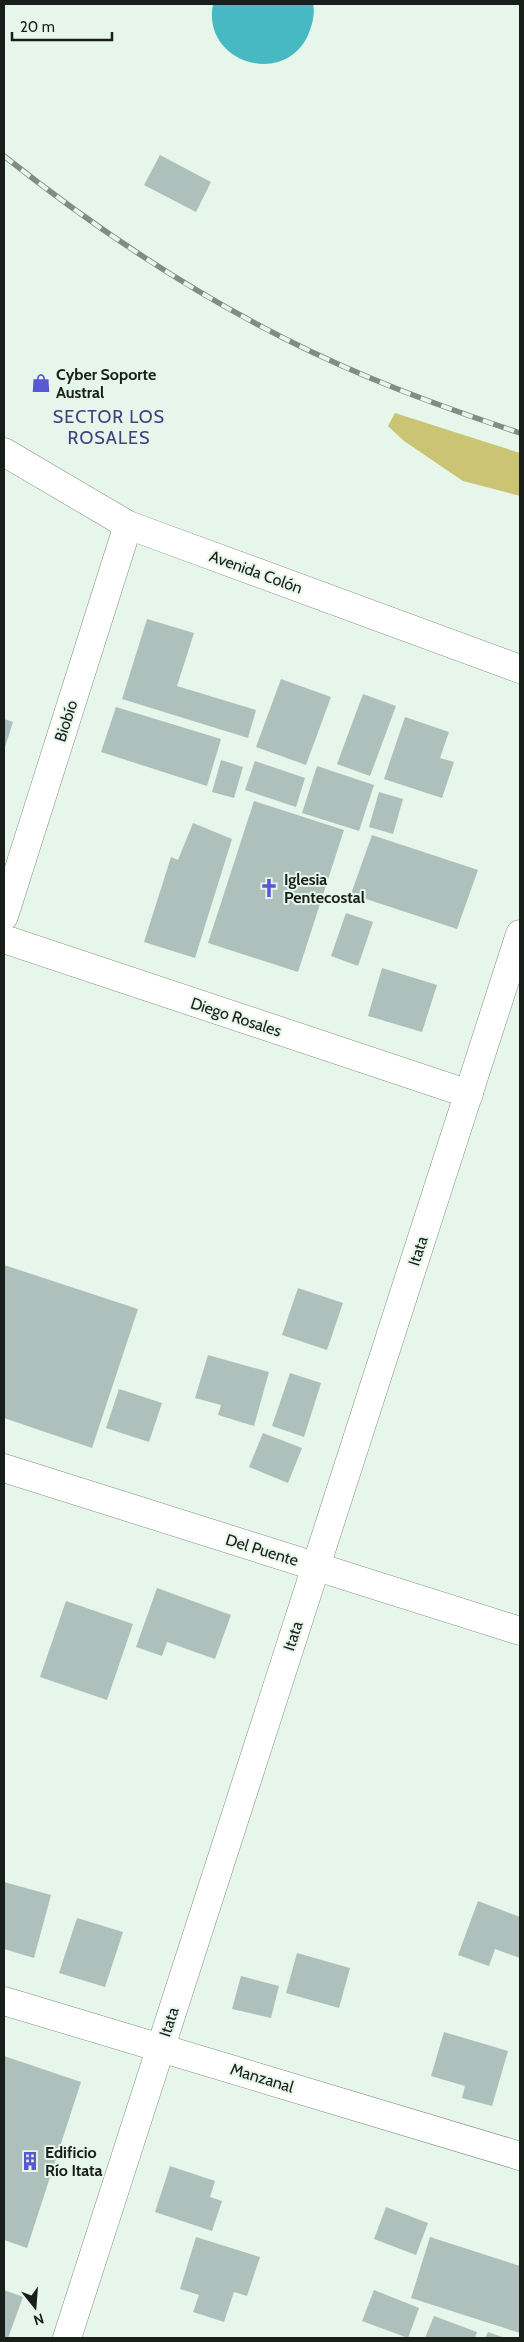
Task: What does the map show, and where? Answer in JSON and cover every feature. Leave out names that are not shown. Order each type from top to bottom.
[{"type":"street","name":"Avenida Colón","points":[[4,452],[128,525],[520,668]]},
{"type":"street","name":"Biobío","points":[[4,916],[128,525]]},
{"type":"street","name":"Itata","points":[[67,2338],[520,934]]},
{"type":"street","name":"Diego Rosales","points":[[4,939],[469,1094]]},
{"type":"street","name":"Del Puente","points":[[4,1468],[520,1631]]},
{"type":"street","name":"Manzanal","points":[[4,2000],[520,2156]]},
{"type":"shaded area","points":[[395,413],[520,453],[520,496],[463,481],[404,441],[388,426]]},
{"type":"water","points":[[213,4],[313,4],[314,10],[310,30],[300,48],[285,59],[267,64],[250,62],[233,55],[220,42],[213,25]]},
{"type":"building","points":[[160,155],[211,182],[196,212],[144,185]]},
{"type":"building","points":[[147,619],[194,633],[177,686],[256,710],[248,738],[122,699]]},
{"type":"building","points":[[281,679],[331,697],[306,765],[256,747]]},
{"type":"building","points":[[363,694],[396,706],[370,776],[337,764]]},
{"type":"building","points":[[116,707],[221,739],[207,786],[101,752]]},
{"type":"building","points":[[405,717],[449,732],[440,758],[454,762],[442,798],[384,779]]},
{"type":"building","points":[[4,719],[13,722],[4,750]]},
{"type":"building","points":[[221,760],[243,767],[234,798],[212,792]]},
{"type":"building","points":[[255,761],[305,778],[296,807],[245,790]]},
{"type":"building","points":[[317,766],[374,785],[359,831],[302,813]]},
{"type":"building","points":[[379,792],[403,799],[393,834],[369,827]]},
{"type":"building","points":[[254,801],[344,830],[298,972],[208,943]]},
{"type":"building","points":[[193,823],[232,839],[195,958],[144,942],[171,857],[178,860]]},
{"type":"building","points":[[372,835],[478,870],[457,929],[351,894]]},
{"type":"building","points":[[346,913],[373,922],[358,966],[331,956]]},
{"type":"building","points":[[382,968],[437,985],[422,1032],[368,1016]]},
{"type":"building","points":[[4,1265],[138,1309],[92,1448],[4,1418]]},
{"type":"building","points":[[298,1288],[343,1303],[327,1350],[282,1335]]},
{"type":"building","points":[[208,1355],[269,1372],[254,1426],[218,1415],[221,1405],[195,1398]]},
{"type":"building","points":[[290,1373],[321,1383],[304,1437],[272,1426]]},
{"type":"building","points":[[119,1389],[162,1403],[149,1442],[106,1428]]},
{"type":"building","points":[[263,1433],[302,1448],[288,1483],[249,1467]]},
{"type":"building","points":[[157,1588],[231,1615],[215,1659],[167,1642],[162,1656],[136,1647]]},
{"type":"building","points":[[66,1601],[133,1624],[107,1700],[40,1677]]},
{"type":"building","points":[[4,1882],[51,1895],[34,1958],[4,1949]]},
{"type":"building","points":[[478,1901],[520,1917],[520,1958],[495,1949],[489,1966],[458,1955]]},
{"type":"building","points":[[77,1918],[123,1932],[105,1987],[59,1973]]},
{"type":"building","points":[[297,1953],[350,1968],[339,2008],[286,1993]]},
{"type":"building","points":[[241,1976],[279,1986],[271,2018],[232,2009]]},
{"type":"building","points":[[444,2032],[508,2051],[492,2106],[462,2098],[465,2086],[431,2076]]},
{"type":"building","name":"Edificio Río Itata","points":[[4,2056],[81,2082],[27,2248],[4,2240]]},
{"type":"building","points":[[170,2166],[215,2181],[210,2197],[222,2201],[212,2231],[155,2212]]},
{"type":"building","points":[[386,2207],[428,2223],[416,2255],[374,2239]]},
{"type":"building","points":[[196,2237],[260,2257],[247,2296],[234,2292],[224,2322],[193,2312],[199,2295],[180,2289]]},
{"type":"building","points":[[430,2237],[520,2266],[520,2333],[411,2298]]},
{"type":"building","points":[[4,2290],[23,2297],[8,2338],[4,2338]]},
{"type":"building","points":[[374,2290],[419,2308],[408,2338],[362,2321]]},
{"type":"building","points":[[434,2316],[477,2332],[475,2338],[425,2338]]},
{"type":"building","points":[[488,2332],[505,2338],[485,2338]]},
{"type":"railway","points":[[4,156],[46,189],[133,250],[178,279],[271,332],[387,385],[520,433]]},
{"type":"place","name":"Cyber Soporte Austral","points":[[41,383]]},
{"type":"place","name":"Iglesia Pentecostal","points":[[269,888]]},
{"type":"place","name":"Edificio Río Itata","points":[[30,2161]]},
{"type":"district","name":"SECTOR LOS ROSALES","points":[[109,427]]}]
